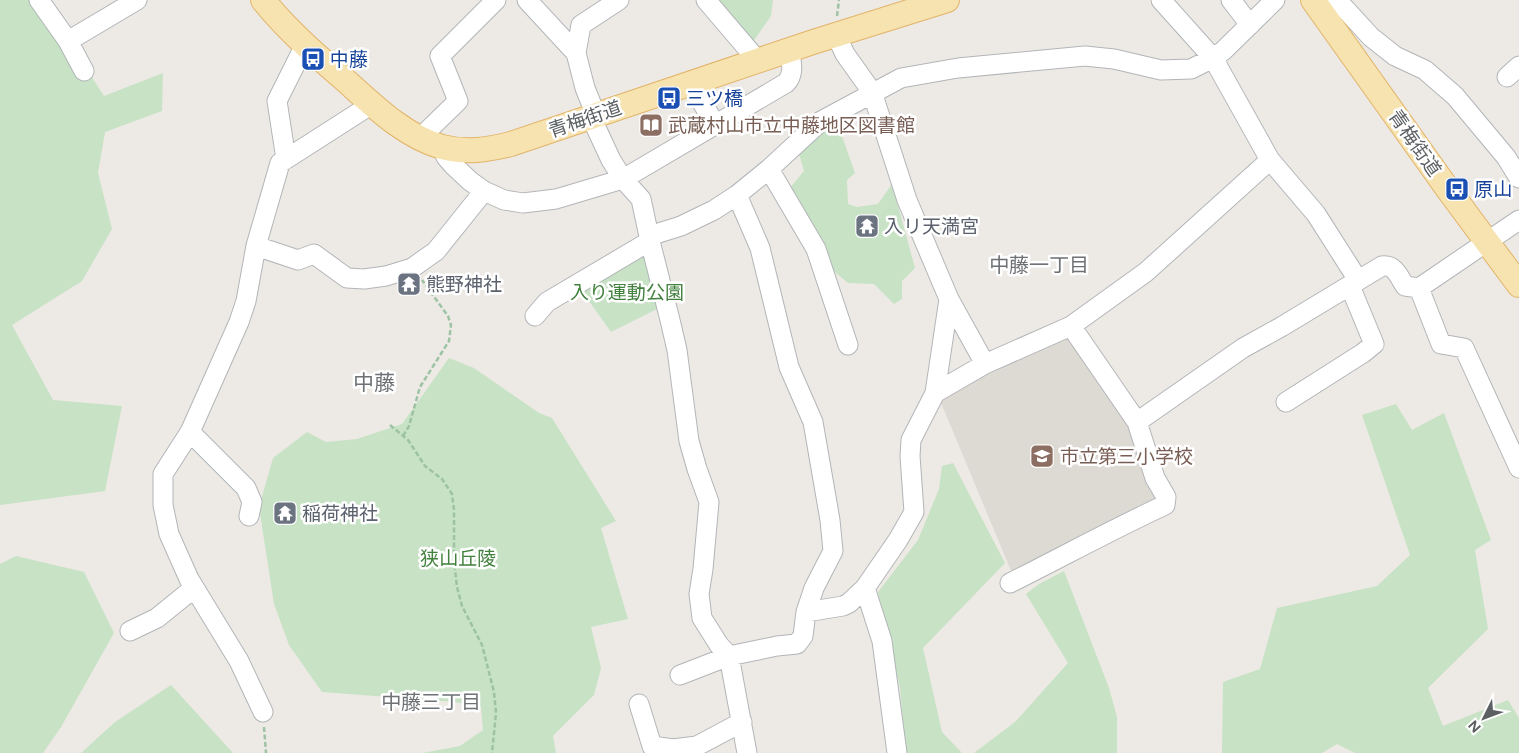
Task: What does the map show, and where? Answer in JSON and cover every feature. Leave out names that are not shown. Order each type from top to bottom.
[{"type":"main road","name":"青梅街道","points":[[263,0],[284,26],[394,122],[420,138],[443,147],[468,151],[491,149],[947,0]]},
{"type":"main road","name":"青梅街道","points":[[1313,0],[1441,181],[1519,285]]},
{"type":"street","points":[[38,0],[68,40],[84,71]]},
{"type":"street","points":[[68,40],[137,0]]},
{"type":"street","points":[[420,138],[458,101],[440,56],[496,0]]},
{"type":"street","points":[[527,0],[576,54]]},
{"type":"street","points":[[618,0],[581,25],[576,54],[585,88],[593,108],[591,117],[610,160],[623,179],[641,199],[677,350],[682,397],[692,455],[709,502],[699,594],[702,618],[719,646],[729,656],[747,753]]},
{"type":"street","points":[[706,0],[758,61]]},
{"type":"street","points":[[1161,0],[1213,58],[1270,160],[1316,214],[1354,283],[1374,344],[1286,402]]},
{"type":"street","points":[[1231,0],[1250,25]]},
{"type":"street","points":[[540,307],[649,239],[714,210],[737,195],[769,169],[821,121],[900,78],[926,72],[1085,56],[1114,59],[1161,70],[1192,69],[1224,51],[1274,0]]},
{"type":"street","points":[[1337,0],[1371,37],[1395,56],[1425,70],[1455,96],[1506,157],[1519,178]]},
{"type":"street","points":[[836,35],[844,54],[872,92],[908,200],[949,299],[985,364]]},
{"type":"street","points":[[286,159],[277,101],[305,45]]},
{"type":"street","points":[[443,147],[446,157],[453,165],[484,191],[504,200],[523,203],[556,199],[623,179],[786,83],[792,73],[790,50]]},
{"type":"street","points":[[691,84],[715,124]]},
{"type":"street","points":[[262,712],[239,661],[194,588],[169,534],[163,505],[163,474],[190,432],[239,322],[246,301],[256,246],[280,163],[372,104]]},
{"type":"street","points":[[936,393],[985,364],[1071,326],[1146,272],[1270,160]]},
{"type":"street","points":[[769,169],[816,249],[848,345]]},
{"type":"street","points":[[256,246],[298,260],[314,254],[347,278],[364,279],[386,276],[412,268],[436,251],[484,191]]},
{"type":"street","points":[[680,675],[729,656],[777,646],[797,644],[803,636],[806,612],[814,588],[832,551],[830,520],[813,422],[789,367],[760,248],[737,195]]},
{"type":"street","points":[[1137,422],[1244,348],[1382,266],[1388,265],[1393,268],[1405,286],[1419,288],[1519,220]]},
{"type":"street","points":[[1419,288],[1441,344],[1464,348],[1519,468]]},
{"type":"street","points":[[806,612],[842,606],[849,603],[865,588],[898,540],[914,512],[910,456],[911,440],[936,393],[949,299]]},
{"type":"street","points":[[1010,583],[1165,505],[1166,497],[1155,478],[1137,422],[1071,326]]},
{"type":"street","points":[[190,432],[246,488],[252,502],[249,516]]},
{"type":"street","points":[[130,632],[157,618],[194,588]]},
{"type":"street","points":[[865,588],[882,641],[898,753]]},
{"type":"street","points":[[639,704],[652,746],[674,751],[697,746],[742,722]]},
{"type":"path","points":[[403,436],[409,426],[420,387],[449,341],[451,325],[448,316],[435,296],[412,268]]},
{"type":"path","points":[[390,426],[408,440],[426,466],[442,479],[452,494],[454,510],[454,560],[457,587],[462,606],[482,645],[494,692],[496,713],[492,753]]},
{"type":"path","points":[[262,712],[266,753]]},
{"type":"shaded area","points":[[1071,333],[1135,425],[1163,503],[1012,573],[939,398],[987,371]]},
{"type":"green space","points":[[0,0],[42,0],[104,96],[163,73],[162,111],[105,132],[98,173],[112,229],[82,281],[12,325],[53,400],[122,406],[105,491],[0,505]]},
{"type":"green space","points":[[716,0],[773,0],[771,16],[752,43]]},
{"type":"green space","points":[[837,122],[855,173],[847,180],[848,204],[857,207],[878,204],[892,184],[915,268],[902,281],[902,299],[894,304],[874,284],[848,283],[830,268],[789,189],[804,171],[799,154],[808,140]]},
{"type":"green space","name":"入り運動公園","points":[[644,247],[663,306],[611,332],[579,287]]},
{"type":"green space","name":"狭山丘陵","points":[[449,358],[474,368],[539,413],[552,418],[616,521],[601,528],[628,619],[591,627],[601,668],[594,695],[553,736],[556,753],[422,753],[460,746],[483,730],[481,707],[455,702],[322,692],[289,645],[274,604],[259,507],[273,458],[307,432],[326,442],[357,439],[402,424]]},
{"type":"green space","points":[[1396,404],[1412,430],[1444,413],[1491,540],[1475,550],[1488,629],[1428,688],[1443,726],[1508,700],[1519,718],[1519,753],[1355,753],[1337,744],[1322,753],[1222,753],[1223,682],[1260,669],[1277,608],[1377,586],[1410,555],[1362,415]]},
{"type":"green space","points":[[953,463],[1005,563],[923,648],[942,732],[962,753],[906,753],[900,688],[878,592],[918,540],[939,489],[942,466]]},
{"type":"green space","points":[[16,556],[84,572],[114,633],[61,727],[43,753],[0,753],[0,564]]},
{"type":"green space","points":[[1064,571],[1109,688],[1117,717],[1117,753],[974,753],[1015,722],[1068,663],[1026,594],[1039,584]]},
{"type":"green space","points":[[171,685],[233,753],[81,753],[115,722]]},
{"type":"place","name":"中藤","points":[[313,59]]},
{"type":"place","name":"三ツ橋","points":[[669,98]]},
{"type":"place","name":"武蔵村山市立中藤地区図書館","points":[[651,125]]},
{"type":"place","name":"原山","points":[[1457,189]]},
{"type":"place","name":"入リ天満宮","points":[[867,226]]},
{"type":"place","name":"熊野神社","points":[[409,284]]},
{"type":"place","name":"市立第三小学校","points":[[1042,456]]},
{"type":"place","name":"稲荷神社","points":[[285,513]]},
{"type":"district","name":"中藤一丁目","points":[[1039,265]]},
{"type":"district","name":"中藤","points":[[374,382]]},
{"type":"district","name":"中藤三丁目","points":[[431,702]]}]
